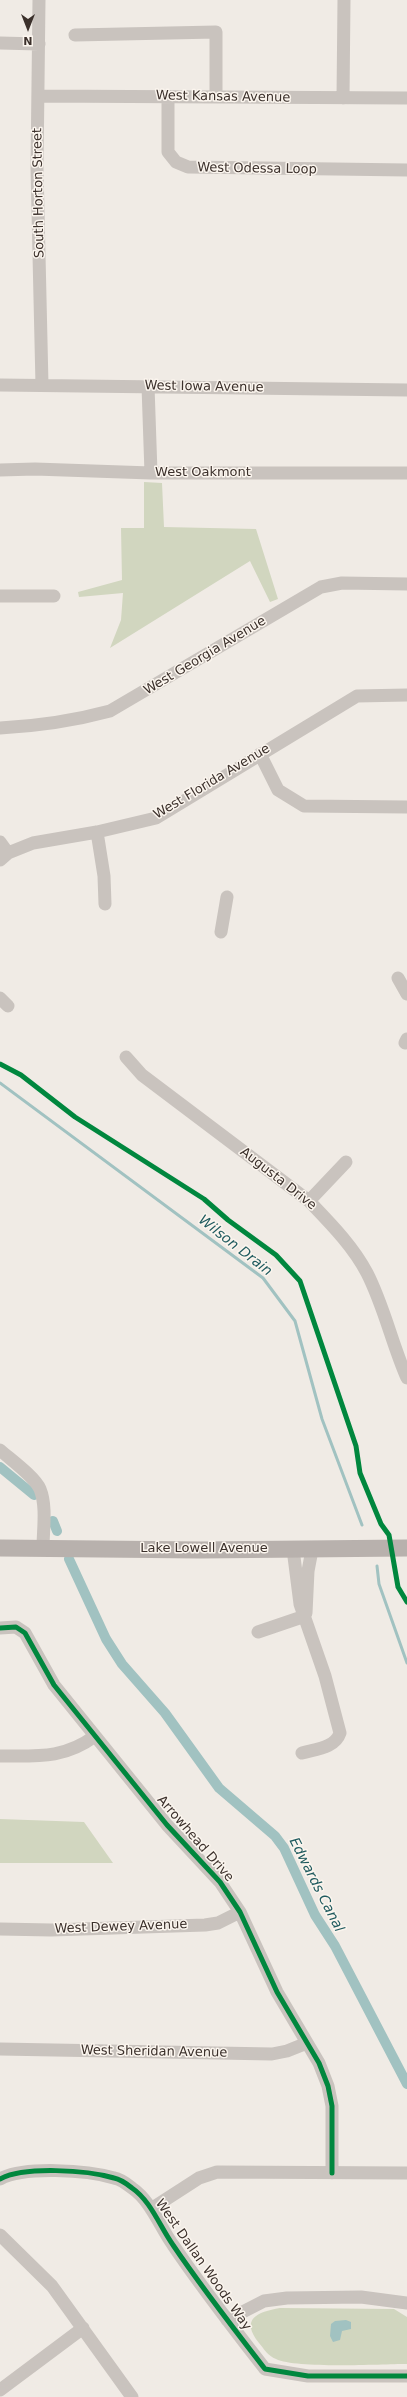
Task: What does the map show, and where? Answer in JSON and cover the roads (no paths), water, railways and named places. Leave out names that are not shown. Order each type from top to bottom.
[{"type":"main road","name":"Lake Lowell Avenue","points":[[0,1548],[312,1550],[407,1548]]},
{"type":"street","name":"South Horton Street","points":[[39,0],[37,168],[42,385]]},
{"type":"street","points":[[343,98],[344,0]]},
{"type":"street","points":[[75,34],[216,32],[216,97]]},
{"type":"street","points":[[0,43],[39,44]]},
{"type":"street","name":"West Kansas Avenue","points":[[38,96],[407,98]]},
{"type":"street","name":"West Odessa Loop","points":[[168,96],[168,152],[176,162],[188,167],[407,170]]},
{"type":"street","name":"West Iowa Avenue","points":[[0,385],[407,390]]},
{"type":"street","points":[[148,386],[150,473]]},
{"type":"street","name":"West Oakmont","points":[[0,470],[35,468],[150,473],[407,473]]},
{"type":"street","name":"West Georgia Avenue","points":[[0,728],[38,726],[76,721],[110,711],[321,587],[342,583],[407,584]]},
{"type":"street","points":[[0,596],[54,596]]},
{"type":"street","name":"West Florida Avenue","points":[[4,857],[33,843],[97,832],[156,818],[357,696],[407,695]]},
{"type":"street","points":[[260,754],[278,790],[304,806],[407,807]]},
{"type":"street","points":[[97,832],[104,876],[105,904]]},
{"type":"street","points":[[0,842],[4,857]]},
{"type":"street","points":[[221,932],[227,897]]},
{"type":"street","points":[[398,978],[407,994]]},
{"type":"street","name":"Augusta Drive","points":[[126,1058],[142,1075],[309,1201],[345,1240],[366,1272],[383,1311],[407,1378]]},
{"type":"street","points":[[309,1201],[346,1162]]},
{"type":"street","points":[[0,1450],[18,1465],[40,1488],[43,1505],[43,1548]]},
{"type":"street","points":[[293,1549],[300,1604],[325,1676],[340,1733],[338,1739],[331,1745],[302,1753]]},
{"type":"street","points":[[305,1616],[308,1604],[308,1571],[312,1550]]},
{"type":"street","points":[[258,1632],[305,1616]]},
{"type":"street","name":"Arrowhead Drive","points":[[0,1628],[16,1627],[25,1633],[54,1685],[167,1825],[220,1882],[240,1912],[276,1992],[319,2063],[328,2086],[332,2106],[332,2173]]},
{"type":"street","points":[[0,1756],[62,1753],[79,1748],[95,1736]]},
{"type":"street","name":"West Dewey Avenue","points":[[0,1929],[51,1930],[205,1925],[218,1923],[240,1912]]},
{"type":"street","name":"West Sheridan Avenue","points":[[0,2049],[272,2054],[287,2051],[307,2043]]},
{"type":"street","points":[[150,2209],[199,2178],[217,2172],[407,2173]]},
{"type":"street","name":"West Dallan Woods Way","points":[[0,2179],[6,2176],[30,2173],[90,2173],[115,2178],[134,2189],[150,2209],[170,2242],[227,2320],[266,2369],[308,2376],[407,2376]]},
{"type":"street","points":[[0,2235],[52,2286],[132,2397]]},
{"type":"street","points":[[227,2320],[264,2301],[287,2298],[361,2297],[407,2303]]},
{"type":"street","points":[[0,2390],[83,2328]]},
{"type":"water","points":[[346,2320],[351,2322],[351,2329],[342,2331],[340,2340],[333,2342],[330,2336],[331,2324],[335,2321]]},
{"type":"waterway","name":"Wilson Drain","points":[[0,1083],[263,1278],[295,1321],[322,1419],[362,1525]]},
{"type":"waterway","name":"Edwards Canal","points":[[0,1467],[34,1495]]},
{"type":"waterway","name":"Edwards Canal","points":[[53,1521],[57,1531]]},
{"type":"waterway","name":"Edwards Canal","points":[[69,1559],[106,1639],[122,1664],[165,1713],[219,1788],[275,1836],[284,1848],[315,1915],[335,1946],[407,2084]]},
{"type":"waterway","name":"Wilson Drain","points":[[377,1566],[379,1584],[407,1663]]}]
